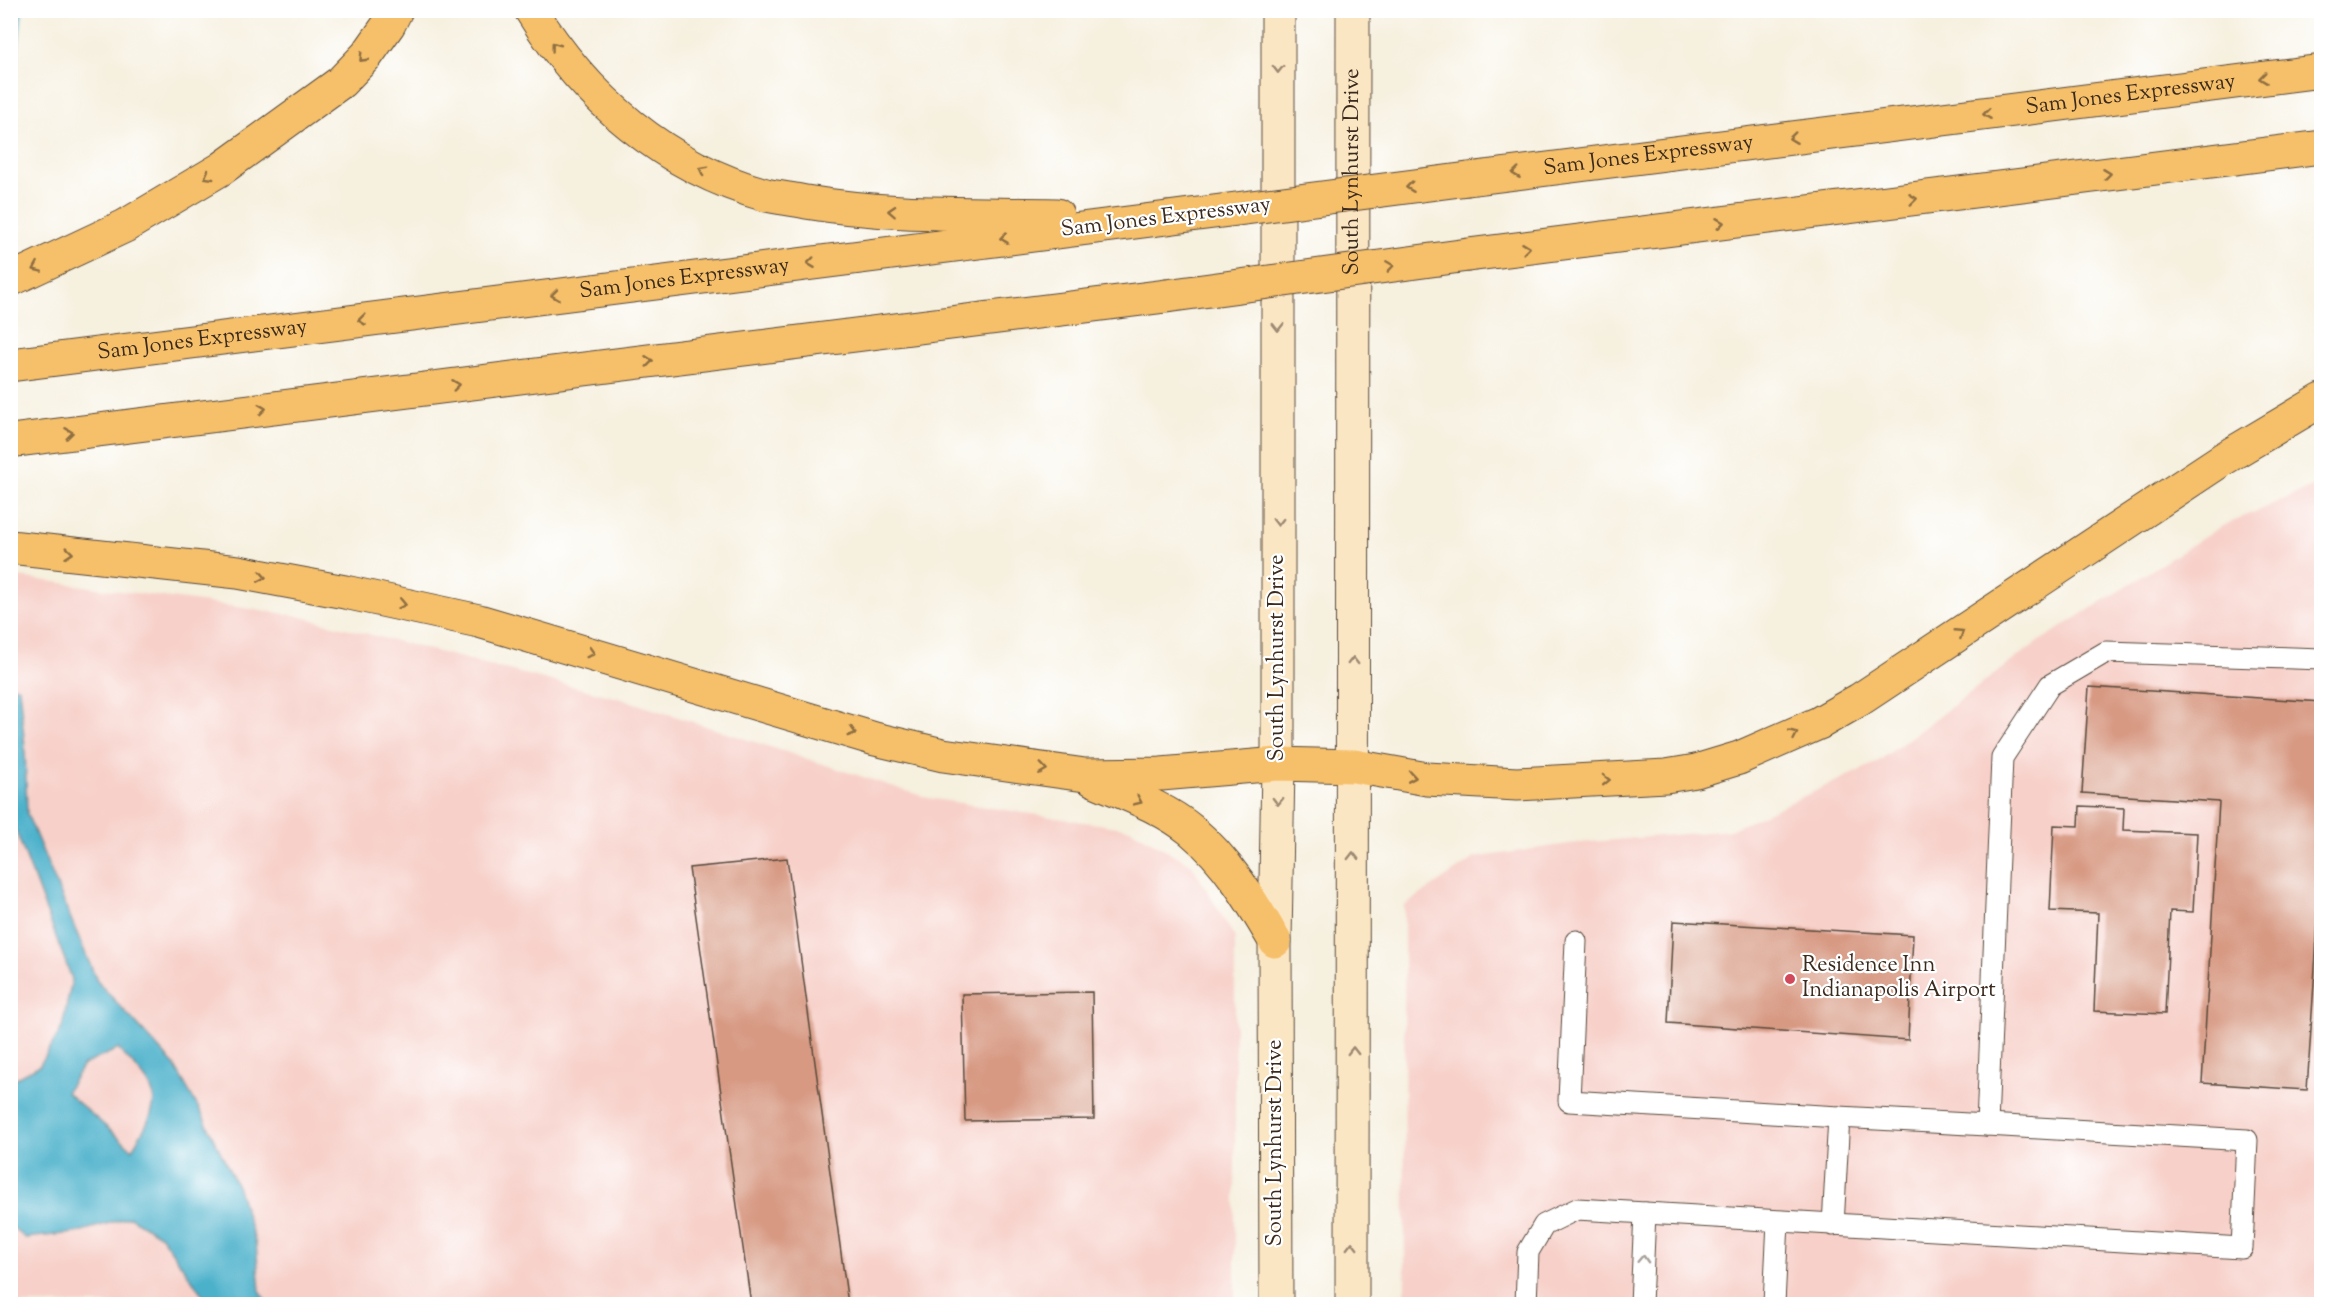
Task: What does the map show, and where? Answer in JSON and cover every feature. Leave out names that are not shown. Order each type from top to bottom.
[{"type":"highway","points":[[10,280],[125,226],[221,169],[341,81],[367,55],[396,10]]},
{"type":"highway","points":[[531,10],[542,29],[583,82],[632,127],[648,139],[714,176],[767,195],[866,210],[1167,218]]},
{"type":"highway","name":"Sam Jones Expressway","points":[[10,366],[2322,71]]},
{"type":"highway","points":[[10,441],[1166,296],[1468,255],[2322,147]]},
{"type":"highway","points":[[10,547],[238,572],[345,592],[479,621],[875,739],[943,755],[1085,775],[1161,774],[1278,764],[1354,766],[1427,779],[1517,784],[1666,776],[1696,771],[1739,758],[1819,723],[1859,700],[2223,459],[2322,400]]},
{"type":"highway","points":[[1085,775],[1164,812],[1190,829],[1232,871],[1275,941]]},
{"type":"main road","name":"South Lynhurst Drive","points":[[1276,1305],[1278,10]]},
{"type":"main road","name":"South Lynhurst Drive","points":[[1352,1305],[1353,10]]},
{"type":"lane","points":[[1987,1125],[2002,758],[2050,685],[2106,652],[2322,659]]},
{"type":"lane","points":[[1526,1305],[1528,1252],[1544,1225],[1577,1209],[2242,1248],[2247,1140],[1569,1101],[1576,941]]},
{"type":"lane","points":[[1833,1225],[1839,1117]]},
{"type":"lane","points":[[1641,1305],[1644,1213]]},
{"type":"lane","points":[[1774,1305],[1778,1222]]},
{"type":"shaded area","points":[[2321,483],[2321,1304],[1405,1304],[1404,906],[1474,858],[1568,844],[1730,830],[1876,763],[2035,644],[2220,527]]},
{"type":"shaded area","points":[[11,576],[294,615],[622,699],[928,798],[1130,829],[1192,865],[1235,938],[1235,1304],[11,1304]]},
{"type":"water","points":[[11,685],[19,688],[25,747],[27,814],[97,981],[174,1065],[202,1114],[237,1186],[256,1244],[260,1291],[268,1304],[209,1304],[161,1236],[130,1217],[75,1233],[25,1238],[11,1226],[11,1081],[40,1065],[62,1028],[72,979],[11,818]],"holes":[[[118,1049],[142,1075],[153,1095],[150,1117],[132,1149],[66,1092],[83,1065]]]},
{"type":"building","points":[[2089,687],[2322,702],[2322,860],[2307,1090],[2202,1083],[2219,802],[2082,793]]},
{"type":"building","points":[[2080,806],[2124,808],[2123,830],[2197,833],[2193,912],[2170,911],[2165,1014],[2094,1011],[2098,913],[2050,911],[2054,825],[2079,826]]},
{"type":"building","points":[[787,858],[848,1304],[751,1304],[689,868]]},
{"type":"building","name":"Residence Inn Indianapolis Airport","points":[[1673,921],[1913,935],[1908,1040],[1668,1023]]},
{"type":"building","points":[[1092,992],[1094,1119],[965,1121],[962,994]]},
{"type":"waterway","points":[[10,80],[17,10]]},
{"type":"place","name":"Residence Inn Indianapolis Airport","points":[[1790,979]]}]
